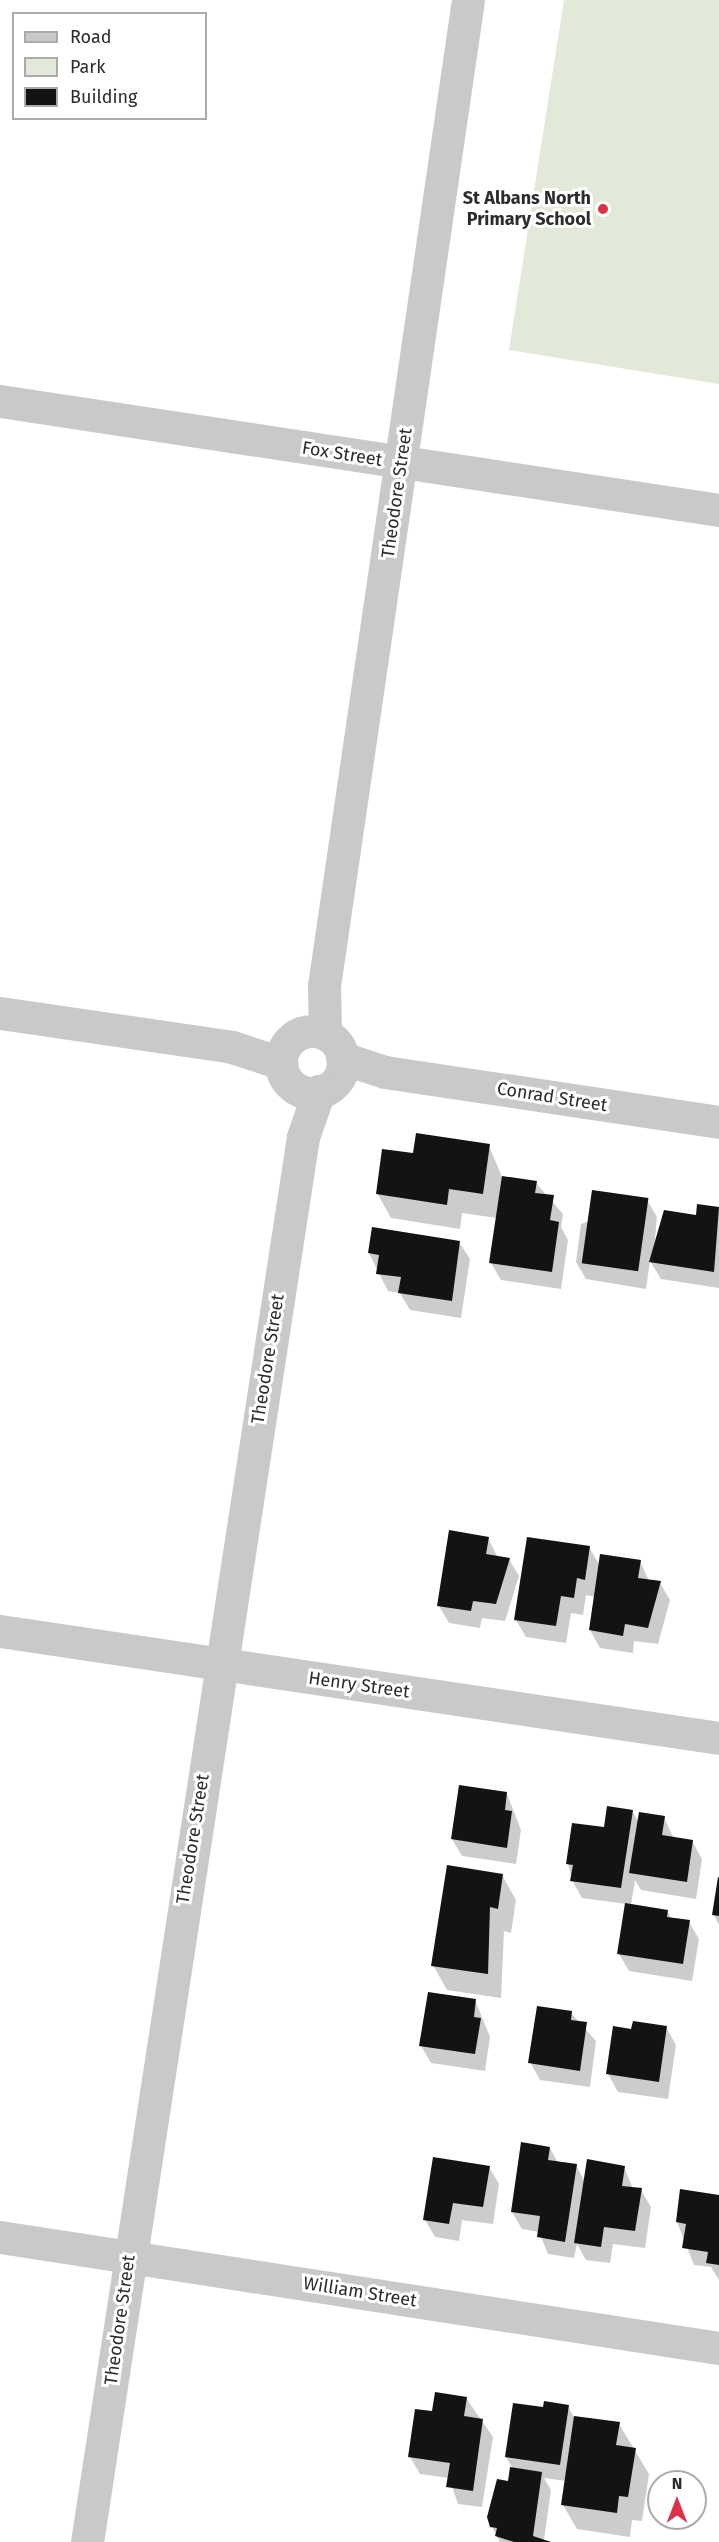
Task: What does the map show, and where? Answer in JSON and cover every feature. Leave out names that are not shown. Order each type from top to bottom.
[{"type":"street","name":"Theodore Street","points":[[87,2542],[219,1665],[303,1137],[312,1061],[402,463],[468,0]]},
{"type":"street","name":"Fox Street","points":[[0,401],[719,510]]},
{"type":"street","name":"Conrad Street","points":[[0,1013],[719,1122]]},
{"type":"street","name":"Henry Street","points":[[0,1631],[719,1738]]},
{"type":"street","name":"William Street","points":[[0,2237],[719,2348]]},
{"type":"green space","name":"St Albans North Primary School","points":[[564,0],[719,0],[719,384],[509,350]]},
{"type":"building","points":[[416,1133],[490,1144],[483,1194],[449,1189],[447,1205],[376,1194],[382,1149],[413,1153]]},
{"type":"building","points":[[502,1176],[537,1181],[535,1193],[554,1195],[550,1220],[559,1222],[552,1272],[489,1263]]},
{"type":"building","points":[[592,1190],[648,1198],[638,1271],[582,1263]]},
{"type":"building","points":[[697,1204],[719,1207],[714,1272],[649,1262],[664,1210],[696,1215]]},
{"type":"building","points":[[372,1227],[460,1241],[452,1301],[398,1293],[401,1277],[376,1274],[379,1255],[368,1253]]},
{"type":"building","points":[[449,1530],[489,1537],[486,1554],[510,1558],[496,1604],[473,1601],[471,1611],[437,1606]]},
{"type":"building","points":[[527,1537],[590,1546],[585,1580],[577,1578],[574,1598],[561,1596],[556,1626],[514,1620]]},
{"type":"building","points":[[600,1554],[641,1560],[638,1578],[661,1581],[648,1628],[625,1624],[623,1636],[589,1630]]},
{"type":"building","points":[[459,1785],[507,1792],[505,1810],[512,1811],[507,1848],[451,1839]]},
{"type":"building","points":[[607,1806],[633,1810],[621,1888],[570,1881],[573,1865],[566,1864],[572,1823],[604,1827]]},
{"type":"building","points":[[639,1812],[665,1816],[662,1835],[693,1840],[687,1882],[629,1873]]},
{"type":"building","points":[[447,1865],[503,1874],[498,1909],[490,1907],[488,1974],[431,1966]]},
{"type":"building","points":[[719,1878],[719,1916],[712,1915]]},
{"type":"building","points":[[625,1903],[668,1910],[667,1917],[690,1920],[683,1964],[617,1954]]},
{"type":"building","points":[[428,1992],[476,1999],[474,2017],[481,2018],[475,2054],[419,2046]]},
{"type":"building","points":[[537,2006],[572,2011],[571,2020],[587,2022],[580,2071],[528,2063]]},
{"type":"building","points":[[633,2021],[667,2026],[659,2082],[606,2074],[613,2026],[631,2029]]},
{"type":"building","points":[[521,2142],[550,2147],[548,2160],[577,2164],[565,2242],[537,2237],[540,2216],[511,2212]]},
{"type":"building","points":[[433,2157],[490,2166],[483,2207],[453,2203],[449,2224],[423,2220]]},
{"type":"building","points":[[587,2159],[625,2166],[622,2186],[642,2188],[635,2231],[604,2227],[601,2247],[574,2243]]},
{"type":"building","points":[[680,2189],[719,2195],[719,2265],[706,2263],[708,2252],[682,2248],[686,2224],[676,2222]]},
{"type":"building","points":[[435,2392],[467,2397],[464,2416],[483,2419],[473,2491],[446,2487],[450,2463],[408,2457],[415,2409],[432,2411]]},
{"type":"building","points":[[544,2401],[569,2405],[560,2465],[505,2457],[513,2403],[543,2407]]},
{"type":"building","points":[[574,2416],[620,2422],[616,2445],[636,2448],[628,2497],[619,2496],[617,2513],[561,2505]]},
{"type":"building","points":[[510,2467],[542,2472],[533,2536],[551,2542],[514,2542],[495,2536],[497,2528],[490,2527],[487,2517],[497,2479],[508,2481]]},
{"type":"place","name":"St Albans North Primary School","points":[[603,209]]}]
